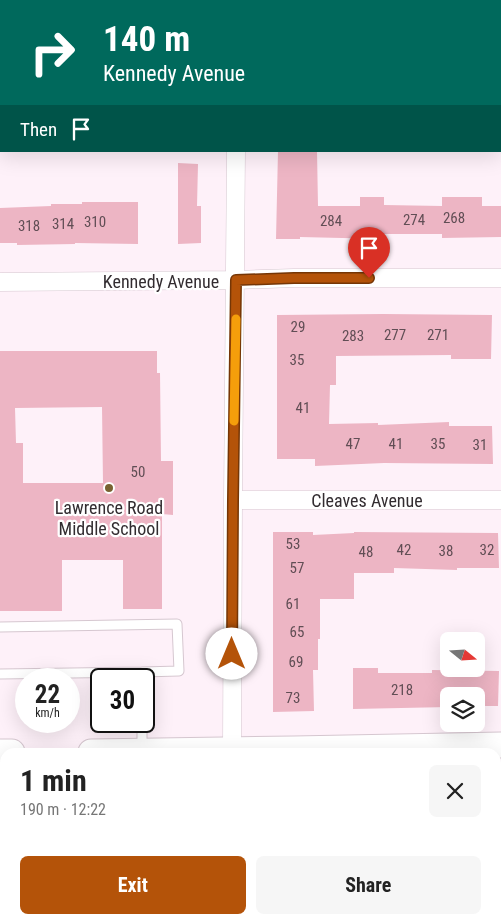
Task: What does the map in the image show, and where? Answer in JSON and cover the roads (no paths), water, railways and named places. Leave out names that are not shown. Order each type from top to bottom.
[{"type":"street","points":[[232,748],[236,152]]},
{"type":"street","name":"Kennedy Avenue","points":[[0,282],[294,278],[501,278]]},
{"type":"street","name":"Cleaves Avenue","points":[[233,500],[501,500]]},
{"type":"street","points":[[372,748],[501,745]]},
{"type":"lane","points":[[0,627],[177,624],[179,672],[155,674]]},
{"type":"lane","points":[[0,674],[90,675]]},
{"type":"lane","points":[[142,733],[142,748]]},
{"type":"place","name":"Lawrence Road Middle School","points":[[109,488]]}]
